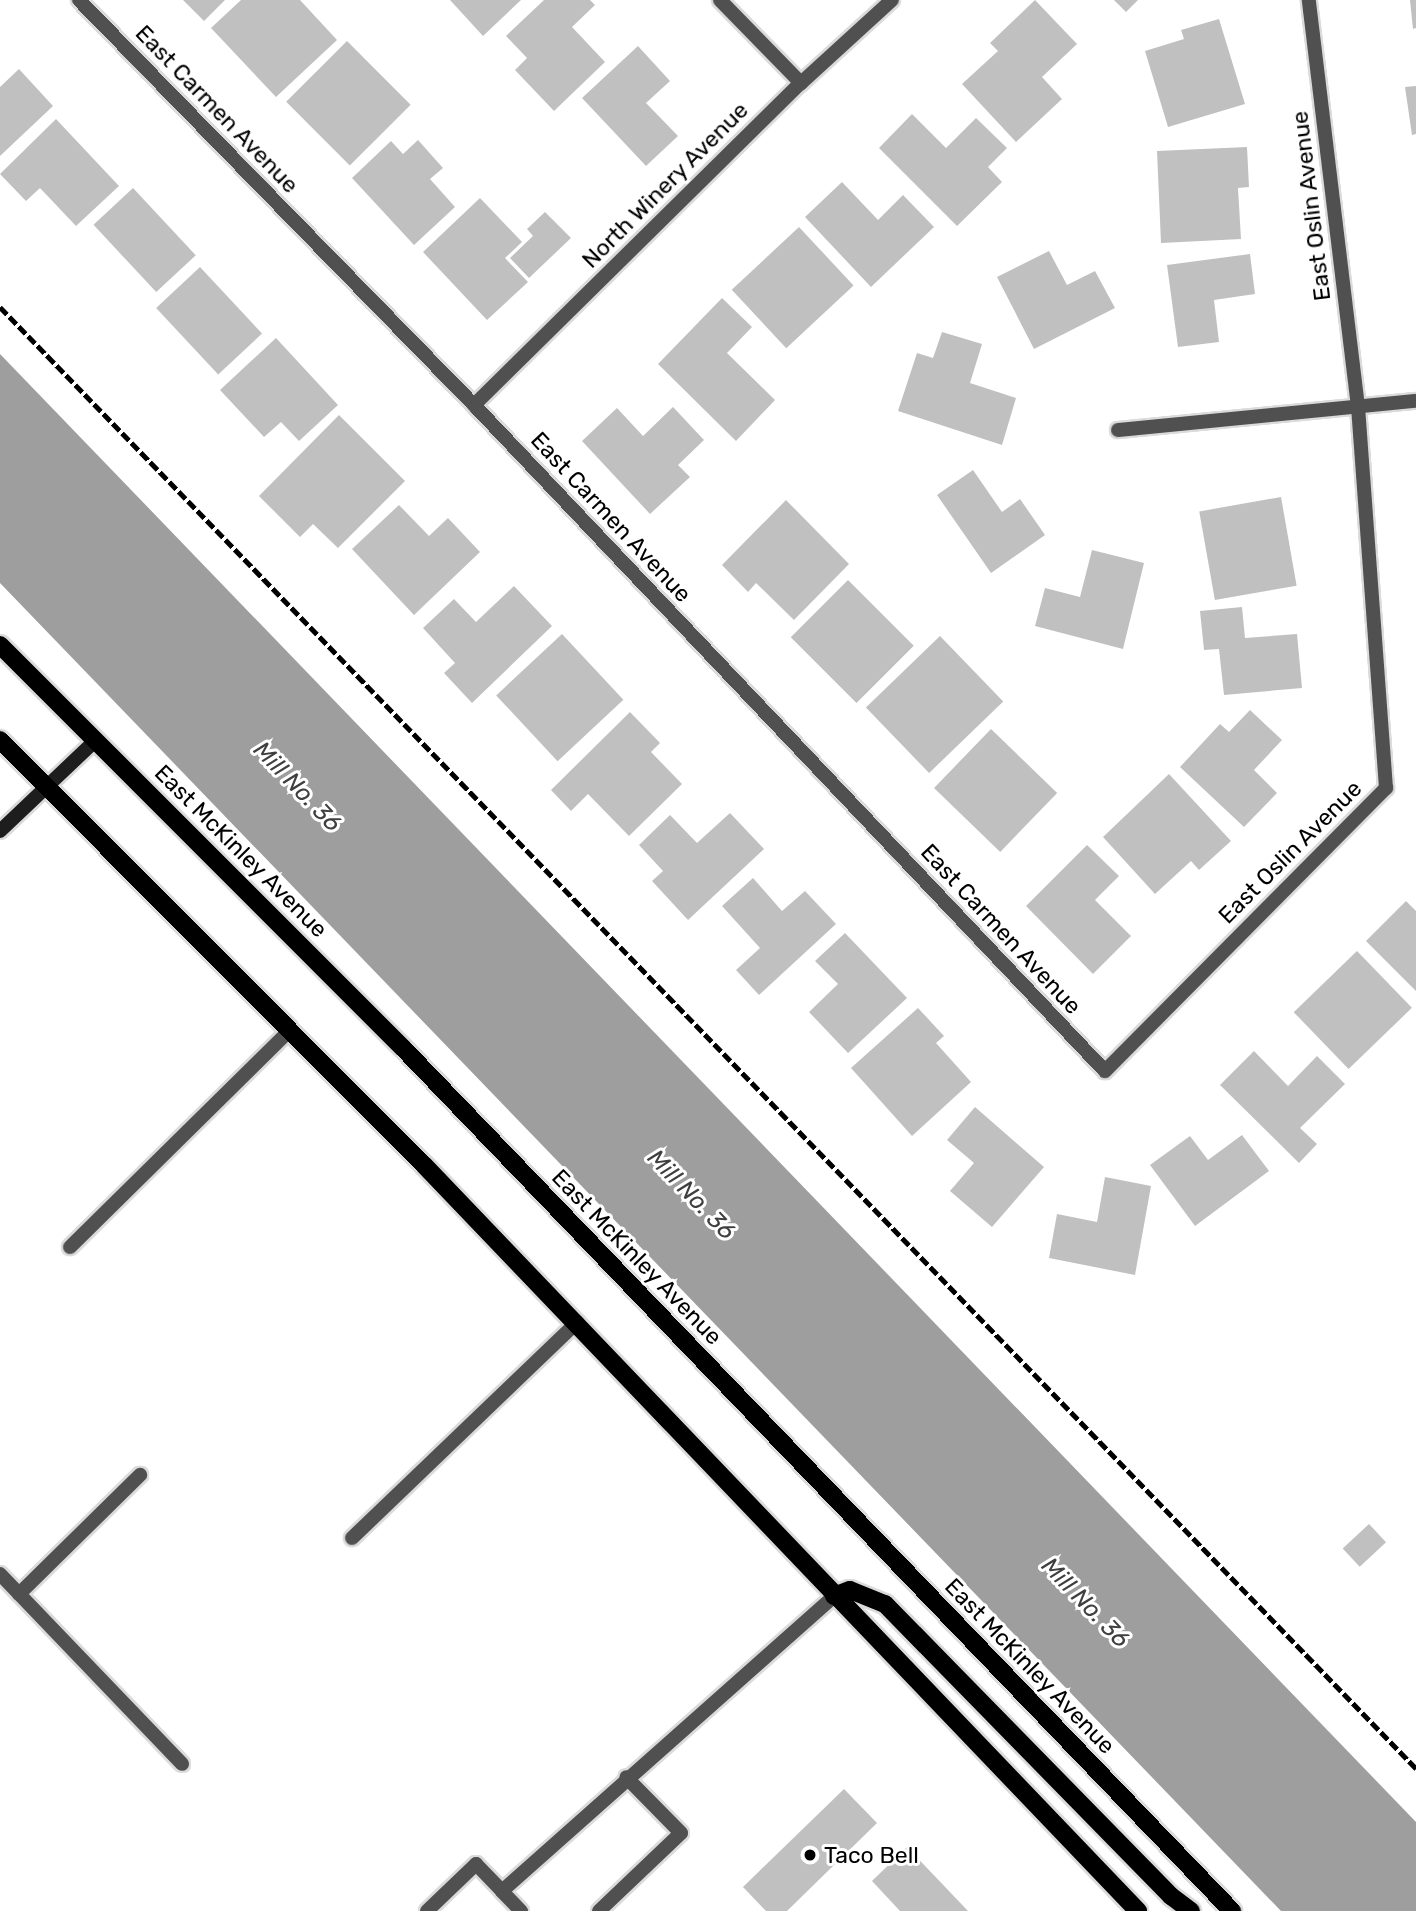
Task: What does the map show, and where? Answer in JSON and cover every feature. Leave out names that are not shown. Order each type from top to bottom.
[{"type":"main road","name":"East McKinley Avenue","points":[[0,645],[403,1048],[1232,1911]]},
{"type":"main road","points":[[0,740],[577,1322],[834,1596],[1138,1911]]},
{"type":"main road","points":[[834,1596],[850,1590],[885,1604],[1171,1896],[1191,1911]]},
{"type":"street","name":"East Carmen Avenue","points":[[79,0],[474,405],[1105,1071]]},
{"type":"street","points":[[720,0],[801,83]]},
{"type":"street","name":"North Winery Avenue","points":[[474,405],[801,83],[892,0]]},
{"type":"street","name":"East Oslin Avenue","points":[[1105,1071],[1386,788],[1358,407],[1309,0]]},
{"type":"street","points":[[1118,430],[1416,401]]},
{"type":"street","points":[[0,831],[96,740]]},
{"type":"street","points":[[70,1247],[290,1030]]},
{"type":"street","points":[[352,1538],[577,1322]]},
{"type":"street","points":[[19,1594],[140,1475]]},
{"type":"street","points":[[0,1574],[182,1764]]},
{"type":"street","points":[[502,1891],[626,1777],[834,1596]]},
{"type":"street","points":[[599,1911],[681,1833],[626,1777]]},
{"type":"street","points":[[427,1911],[476,1864],[521,1911]]},
{"type":"water","name":"Mill No. 36","points":[[0,354],[1416,1822],[1416,1911],[1281,1911],[0,583]]},
{"type":"building","points":[[183,0],[225,0],[204,21]]},
{"type":"building","points":[[241,0],[300,0],[337,40],[276,97],[211,28]]},
{"type":"building","points":[[450,0],[521,0],[483,36]]},
{"type":"building","points":[[544,0],[590,0],[595,5],[572,27],[605,62],[554,111],[515,70],[527,58],[506,36]]},
{"type":"building","points":[[1035,0],[1077,44],[1042,77],[1062,99],[1016,142],[962,84],[998,51],[990,43]]},
{"type":"building","points":[[1114,0],[1138,0],[1126,12]]},
{"type":"building","points":[[1410,0],[1416,0],[1416,28],[1413,29]]},
{"type":"building","points":[[1219,19],[1245,104],[1168,127],[1145,51],[1184,39],[1181,30]]},
{"type":"building","points":[[347,41],[411,105],[350,165],[286,102]]},
{"type":"building","points":[[638,46],[670,81],[646,103],[678,136],[646,166],[582,98]]},
{"type":"building","points":[[19,69],[53,106],[0,156],[0,87]]},
{"type":"building","points":[[1416,86],[1416,134],[1412,135],[1405,87]]},
{"type":"building","points":[[912,114],[946,148],[976,118],[1007,148],[988,167],[1002,182],[957,226],[879,148]]},
{"type":"building","points":[[56,119],[119,186],[76,226],[40,188],[26,201],[0,174]]},
{"type":"building","points":[[418,140],[443,168],[430,179],[455,207],[414,245],[352,178],[391,141],[403,154]]},
{"type":"building","points":[[1247,147],[1249,187],[1238,188],[1241,239],[1161,243],[1157,151]]},
{"type":"building","points":[[842,182],[878,220],[903,195],[934,227],[871,287],[805,217]]},
{"type":"building","points":[[133,188],[196,255],[156,292],[94,225]]},
{"type":"building","points":[[480,198],[522,242],[505,258],[528,282],[487,320],[423,252]]},
{"type":"building","points":[[545,212],[571,238],[529,278],[510,258],[533,236],[527,229]]},
{"type":"building","points":[[799,227],[854,286],[786,348],[732,290]]},
{"type":"building","points":[[1049,251],[1067,285],[1095,271],[1115,308],[1034,349],[997,277]]},
{"type":"building","points":[[1250,254],[1255,294],[1214,300],[1219,342],[1178,347],[1167,265]]},
{"type":"building","points":[[200,267],[262,334],[218,374],[156,308]]},
{"type":"building","points":[[722,298],[752,327],[727,353],[775,400],[736,441],[658,364]]},
{"type":"building","points":[[942,332],[982,344],[970,383],[1016,398],[1002,445],[898,411],[917,353],[933,358]]},
{"type":"building","points":[[276,338],[338,405],[299,441],[281,422],[264,437],[220,390]]},
{"type":"building","points":[[673,407],[704,440],[678,465],[690,477],[650,514],[582,441],[617,408],[643,436]]},
{"type":"building","points":[[339,415],[405,481],[338,548],[313,524],[300,537],[259,496]]},
{"type":"building","points":[[973,470],[1002,512],[1020,499],[1045,535],[991,573],[937,495]]},
{"type":"building","points":[[1281,497],[1297,586],[1215,600],[1199,511]]},
{"type":"building","points":[[786,500],[849,564],[794,620],[756,583],[748,592],[722,565]]},
{"type":"building","points":[[399,505],[429,536],[448,518],[480,552],[414,615],[352,549]]},
{"type":"building","points":[[1092,550],[1144,563],[1123,649],[1035,626],[1045,588],[1080,597]]},
{"type":"building","points":[[848,580],[914,646],[856,703],[791,637]]},
{"type":"building","points":[[514,586],[552,626],[472,703],[444,673],[455,663],[423,628],[454,599],[476,622]]},
{"type":"building","points":[[1242,607],[1245,638],[1297,634],[1302,688],[1224,695],[1219,649],[1204,650],[1200,611]]},
{"type":"building","points":[[562,634],[623,700],[558,761],[496,695]]},
{"type":"building","points":[[940,636],[1003,701],[929,773],[866,708]]},
{"type":"building","points":[[1250,710],[1282,740],[1254,770],[1277,793],[1244,827],[1180,767],[1220,724],[1229,732]]},
{"type":"building","points":[[630,712],[660,743],[651,752],[682,784],[629,836],[588,794],[571,811],[551,790]]},
{"type":"building","points":[[991,729],[1057,793],[1000,852],[934,788]]},
{"type":"building","points":[[1169,774],[1231,841],[1199,870],[1191,861],[1155,894],[1103,837]]},
{"type":"building","points":[[730,813],[764,849],[688,920],[652,881],[663,871],[639,845],[670,815],[697,843]]},
{"type":"building","points":[[1087,845],[1119,876],[1095,900],[1131,936],[1093,974],[1026,906]]},
{"type":"building","points":[[753,878],[782,911],[805,891],[836,924],[759,995],[736,970],[760,948],[722,906]]},
{"type":"building","points":[[1406,901],[1416,911],[1416,991],[1366,941]]},
{"type":"building","points":[[845,933],[907,998],[848,1053],[809,1012],[838,984],[815,961]]},
{"type":"building","points":[[1357,951],[1412,1008],[1349,1069],[1294,1012]]},
{"type":"building","points":[[918,1008],[944,1036],[936,1043],[971,1082],[912,1136],[851,1068]]},
{"type":"building","points":[[1254,1051],[1288,1086],[1317,1056],[1345,1084],[1300,1128],[1317,1144],[1299,1163],[1220,1085]]},
{"type":"building","points":[[975,1107],[1044,1167],[992,1227],[950,1191],[974,1163],[947,1140]]},
{"type":"building","points":[[1242,1135],[1269,1171],[1195,1226],[1150,1165],[1190,1136],[1208,1160]]},
{"type":"building","points":[[1105,1177],[1151,1186],[1135,1275],[1049,1258],[1057,1214],[1097,1222]]},
{"type":"building","points":[[1369,1524],[1386,1542],[1360,1567],[1343,1549]]},
{"type":"building","name":"Taco Bell","points":[[844,1789],[877,1823],[787,1911],[766,1911],[743,1887]]},
{"type":"building","points":[[907,1847],[968,1911],[900,1911],[872,1881]]},
{"type":"railway","points":[[0,307],[1416,1768]]},
{"type":"place","name":"Taco Bell","points":[[810,1855]]}]
